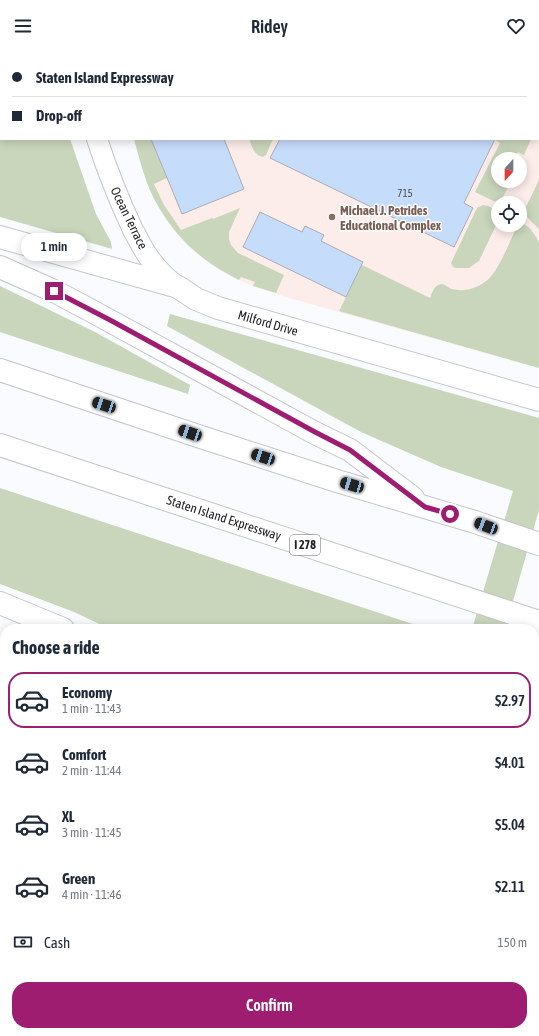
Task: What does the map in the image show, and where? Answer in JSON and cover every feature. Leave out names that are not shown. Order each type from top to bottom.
[{"type":"main road","name":"Milford Drive","points":[[0,237],[178,287],[196,299],[218,308],[539,400]]},
{"type":"main road","points":[[0,267],[88,308],[350,450],[425,507]]},
{"type":"main road","points":[[0,370],[337,481],[475,522],[539,544]]},
{"type":"main road","name":"Staten Island Expressway","points":[[0,445],[539,622]]},
{"type":"main road","points":[[0,603],[52,624]]},
{"type":"street","name":"Ocean Terrace","points":[[97,140],[116,194],[143,249],[166,278],[178,287]]},
{"type":"shaded area","name":"Michael J. Petrides Educational Complex","points":[[134,140],[539,140],[539,368],[289,298],[253,286],[221,271],[195,252],[174,230],[160,209],[147,183]]},
{"type":"green space","points":[[0,140],[70,140],[96,214],[111,242],[112,249],[0,217]]},
{"type":"green space","points":[[134,140],[151,140],[167,178],[154,184],[164,205],[181,230],[240,208],[229,232],[231,245],[238,253],[284,275],[276,293],[253,286],[255,282],[241,277],[239,280],[222,271],[201,256],[181,238],[161,211],[143,172]]},
{"type":"green space","points":[[249,140],[273,140],[266,155],[263,157],[255,152]]},
{"type":"green space","points":[[495,140],[531,140],[525,152],[495,152],[500,143]]},
{"type":"green space","points":[[491,161],[491,188],[508,188],[504,196],[491,196],[491,200],[475,192]]},
{"type":"green space","points":[[539,180],[539,229],[527,217],[527,205]]},
{"type":"green space","points":[[483,205],[491,208],[491,232],[493,232],[479,261],[469,268],[453,267],[451,263],[477,208]]},
{"type":"green space","points":[[527,227],[539,242],[539,368],[339,311],[362,265],[430,298],[435,288],[441,284],[452,289],[460,290],[469,289],[485,282],[490,278],[503,256],[514,232],[527,232]]},
{"type":"green space","points":[[0,286],[95,332],[190,385],[188,394],[0,332]]},
{"type":"green space","points":[[170,314],[539,418],[539,510],[506,624],[473,624],[513,491],[441,467],[361,432],[167,326]]},
{"type":"green space","points":[[0,488],[413,624],[99,624],[74,612],[0,584]]},
{"type":"building","points":[[151,140],[224,140],[244,189],[182,214]]},
{"type":"building","points":[[279,140],[495,140],[464,203],[473,208],[454,247],[270,158]]},
{"type":"building","points":[[260,212],[302,232],[305,226],[324,235],[321,241],[363,262],[346,297],[243,247]]},
{"type":"place","name":"Michael J. Petrides Educational Complex","points":[[332,217]]},
{"type":"route","points":[[54,291],[350,450],[425,507],[450,514]]}]
